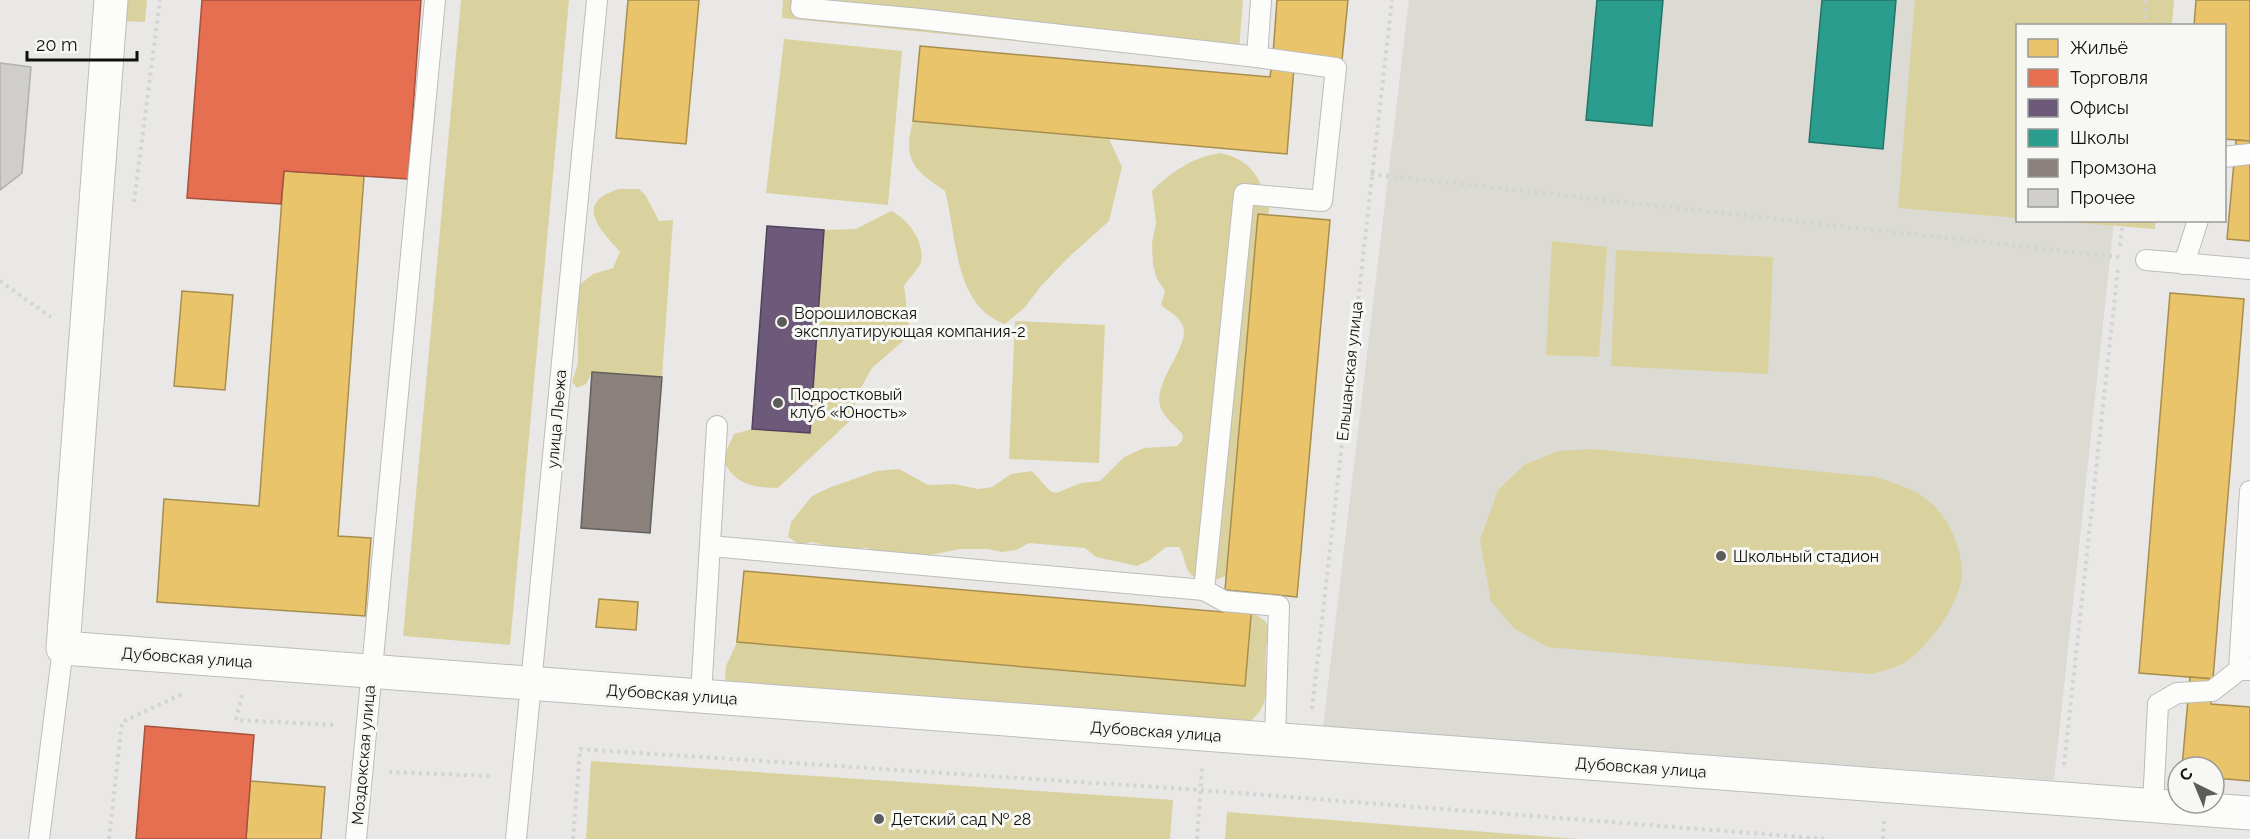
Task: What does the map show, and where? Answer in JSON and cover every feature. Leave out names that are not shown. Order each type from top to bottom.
[{"type":"street","points":[[63,648],[111,0]]},
{"type":"street","name":"Дубовская улица","points":[[63,648],[2250,813]]},
{"type":"lane","name":"Моздокская улица","points":[[356,839],[435,0]]},
{"type":"lane","name":"улица Льежа","points":[[516,839],[597,0]]},
{"type":"lane","points":[[802,0],[801,9],[920,19],[1336,68],[1322,201],[1244,194],[1204,590]]},
{"type":"lane","points":[[1257,57],[1261,0]]},
{"type":"lane","points":[[2226,157],[2250,154]]},
{"type":"lane","points":[[2184,264],[2197,222]]},
{"type":"lane","points":[[2146,260],[2250,269]]},
{"type":"lane","points":[[698,696],[701,695],[717,426]]},
{"type":"lane","points":[[2153,806],[2158,704],[2177,693],[2212,691],[2245,670],[2250,492]]},
{"type":"lane","points":[[710,546],[1204,590],[1224,601],[1279,606],[1275,739]]},
{"type":"lane","points":[[39,839],[63,648]]},
{"type":"path","name":"Ельшанская улица","points":[[1308,742],[1392,0]]},
{"type":"path","points":[[2144,24],[2146,0]]},
{"type":"path","points":[[1371,174],[2146,260]]},
{"type":"path","points":[[2061,798],[2123,222]]},
{"type":"path","points":[[109,839],[122,722],[186,692]]},
{"type":"path","points":[[236,720],[366,727]]},
{"type":"path","points":[[1197,839],[1205,734]]},
{"type":"path","points":[[573,839],[580,749],[1200,790],[1828,839]]},
{"type":"path","points":[[362,770],[522,777]]},
{"type":"shaded area","points":[[122,0],[147,0],[145,22],[120,21]]},
{"type":"shaded area","points":[[461,0],[569,0],[510,645],[403,636]]},
{"type":"shaded area","points":[[783,0],[1243,0],[1238,63],[782,18]]},
{"type":"shaded area","points":[[1409,0],[2134,0],[2027,24],[2016,24],[2016,222],[2114,222],[2054,780],[1323,727]]},
{"type":"shaded area","points":[[1915,0],[2174,0],[2172,24],[2016,24],[2016,218],[1898,208]]},
{"type":"shaded area","points":[[784,39],[902,51],[888,205],[766,193]]},
{"type":"shaded area","points":[[913,121],[1109,139],[1122,167],[1109,221],[1069,257],[1041,286],[1025,307],[1005,324],[988,315],[975,302],[966,285],[960,267],[945,191],[918,170],[910,155],[909,145]]},
{"type":"shaded area","points":[[1220,153],[1236,158],[1253,171],[1261,184],[1269,208],[1268,214],[1258,214],[1226,576],[1213,581],[1194,577],[1186,567],[1179,547],[1166,547],[1150,560],[1137,566],[1096,557],[1085,548],[1029,543],[1016,550],[1002,552],[988,549],[960,549],[905,560],[866,548],[839,549],[812,542],[799,544],[788,537],[791,522],[812,496],[877,471],[899,469],[928,485],[954,484],[978,489],[992,487],[1011,474],[1032,471],[1050,491],[1056,493],[1081,483],[1100,481],[1124,457],[1144,448],[1177,446],[1182,441],[1183,435],[1164,414],[1159,396],[1184,332],[1180,321],[1161,305],[1165,291],[1157,279],[1153,266],[1152,243],[1156,223],[1152,191],[1183,166]]},
{"type":"shaded area","points":[[619,189],[639,189],[646,196],[659,221],[673,220],[662,377],[592,372],[586,384],[577,388],[572,382],[578,363],[578,286],[593,274],[613,268],[620,252],[599,226],[594,209],[597,202],[605,195]]},
{"type":"shaded area","points":[[891,211],[909,225],[918,239],[922,254],[920,265],[904,286],[909,327],[903,341],[872,368],[858,393],[851,420],[778,488],[744,483],[732,474],[723,458],[734,434],[752,429],[809,433],[824,230],[856,229]]},
{"type":"shaded area","points":[[2067,222],[2156,222],[2155,229]]},
{"type":"shaded area","points":[[1552,241],[1607,247],[1599,357],[1546,355]]},
{"type":"shaded area","points":[[1616,250],[1773,257],[1768,374],[1611,366]]},
{"type":"shaded area","points":[[1015,321],[1105,325],[1099,463],[1009,459]]},
{"type":"shaded area","name":"Школьный стадион","points":[[1592,449],[1875,477],[1904,486],[1929,501],[1942,515],[1952,532],[1959,551],[1962,570],[1957,595],[1942,623],[1922,648],[1902,664],[1871,674],[1547,647],[1515,629],[1491,601],[1480,540],[1498,490],[1524,465],[1558,451]]},
{"type":"shaded area","points":[[1255,614],[1265,621],[1270,629],[1265,662],[1265,699],[1257,715],[1249,722],[735,688],[725,679],[726,666],[737,642],[1244,686],[1251,615]]},
{"type":"shaded area","name":"Детский сад № 28","points":[[591,761],[1173,800],[1170,839],[586,839]]},
{"type":"shaded area","points":[[1227,812],[1578,839],[1225,839]]},
{"type":"building: Жильё","points":[[628,0],[699,0],[686,144],[616,138]]},
{"type":"building: Жильё","points":[[1277,0],[1348,0],[1342,60],[1273,54]]},
{"type":"building: Жильё","points":[[2196,0],[2250,0],[2250,141],[2226,139],[2226,24],[2194,24]]},
{"type":"building: Жильё","points":[[920,46],[1270,77],[1273,54],[1295,55],[1287,154],[913,121]]},
{"type":"building: Жильё","points":[[2236,140],[2250,141],[2250,241],[2227,239]]},
{"type":"building: Жильё","points":[[284,171],[364,176],[338,536],[371,538],[365,616],[157,602],[164,499],[259,506]]},
{"type":"building: Жильё","points":[[1258,214],[1330,220],[1297,597],[1225,590]]},
{"type":"building: Жильё","points":[[182,291],[233,295],[225,390],[174,386]]},
{"type":"building: Жильё","points":[[2170,293],[2244,299],[2213,679],[2139,673]]},
{"type":"building: Жильё","points":[[744,571],[1223,612],[1225,590],[1253,593],[1245,686],[737,642]]},
{"type":"building: Жильё","points":[[599,599],[638,602],[636,630],[596,627]]},
{"type":"building: Жильё","points":[[2190,677],[2213,679],[2211,704],[2250,707],[2250,781],[2226,779],[2226,755],[2183,755]]},
{"type":"building: Жильё","points":[[250,781],[325,787],[321,839],[246,839]]},
{"type":"building: Торговля","points":[[202,0],[421,0],[408,179],[284,171],[281,204],[187,198]]},
{"type":"building: Торговля","points":[[145,726],[254,735],[246,839],[136,839]]},
{"type":"building: Офисы","points":[[767,226],[824,230],[810,433],[752,429]]},
{"type":"building: Школы","points":[[1597,0],[1663,0],[1652,126],[1586,120]]},
{"type":"building: Школы","points":[[1822,0],[1896,0],[1883,149],[1809,142]]},
{"type":"building: Промзона","points":[[592,372],[662,377],[650,533],[581,528]]},
{"type":"building: Прочее","points":[[0,63],[31,67],[22,173],[0,190]]},
{"type":"place","name":"Ворошиловская эксплуатирующая компания-2","points":[[782,322]]},
{"type":"place","name":"Подростковый клуб «Юность»","points":[[778,403]]},
{"type":"place","name":"Школьный стадион","points":[[1721,556]]},
{"type":"place","name":"Детский сад № 28","points":[[879,819]]}]
